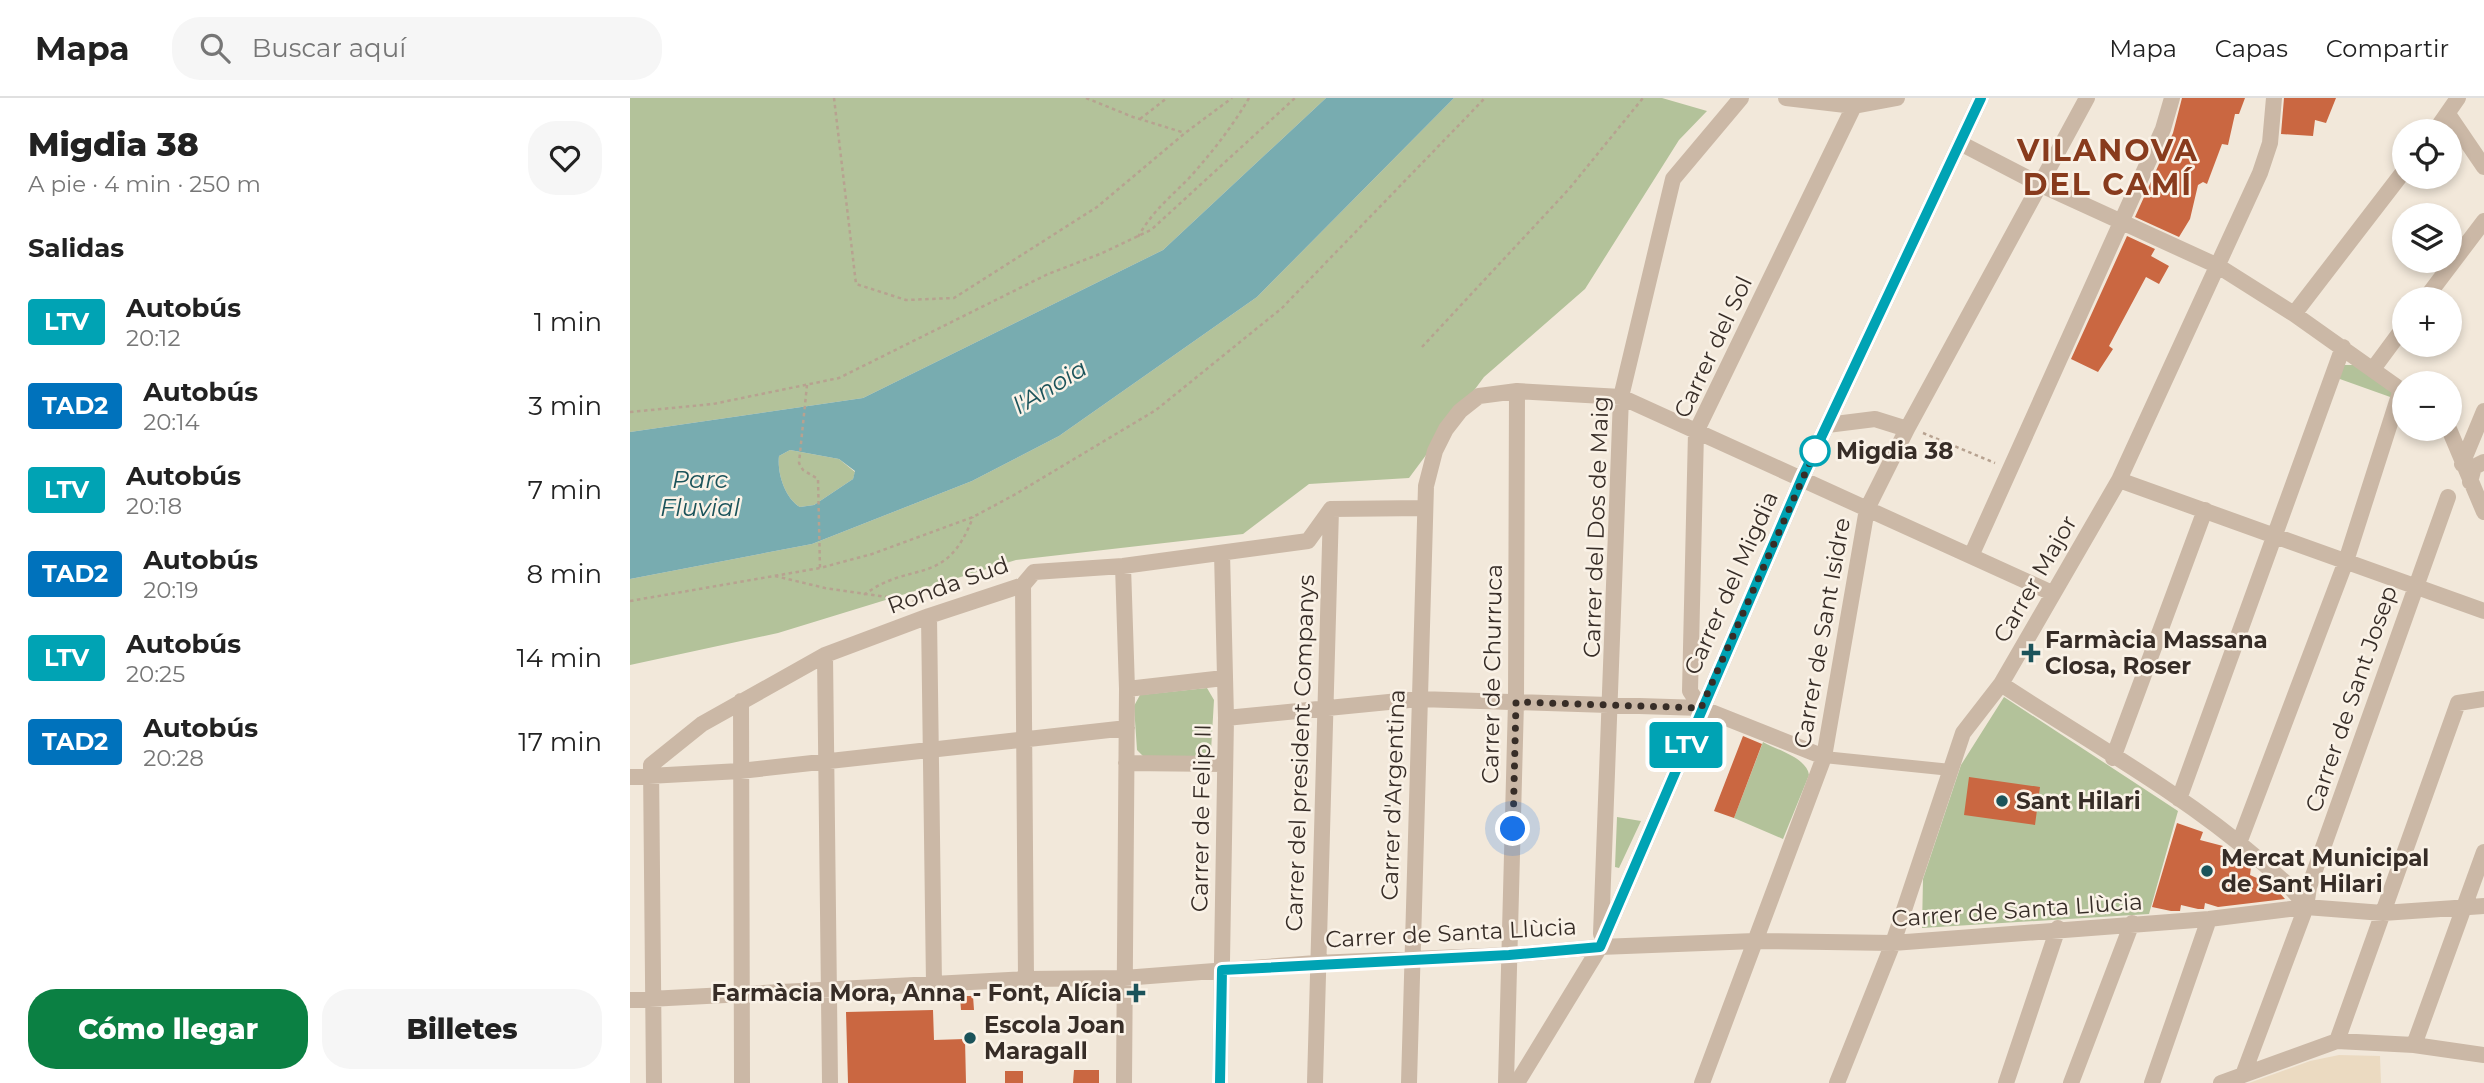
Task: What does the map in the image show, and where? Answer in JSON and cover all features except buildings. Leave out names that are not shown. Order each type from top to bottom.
[{"type":"street","name":"Carrer del Dos de Maig","points":[[1600,947],[1612,704],[1621,397],[1673,179],[1741,98]]},
{"type":"street","points":[[1786,98],[1854,106],[1897,98]]},
{"type":"street","name":"Carrer del Migdia","points":[[1517,1083],[1600,947],[1802,478],[1981,98]]},
{"type":"street","name":"Carrer de Sant Isidre","points":[[1702,1083],[1824,757],[1867,509],[1907,429],[2087,98]]},
{"type":"street","points":[[1971,556],[2163,129],[2172,98]]},
{"type":"street","name":"Carrer Major","points":[[1837,1083],[1893,943],[1963,733],[2001,684],[2119,480],[2218,266],[2270,143],[2274,98]]},
{"type":"street","points":[[2444,119],[2458,98]]},
{"type":"street","name":"Carrer del Sol","points":[[1701,708],[1690,691],[1696,432],[1854,106]]},
{"type":"street","points":[[2448,114],[2484,167]]},
{"type":"street","points":[[1960,143],[2041,185],[2218,266],[2294,314],[2392,382]]},
{"type":"street","points":[[2294,314],[2392,187]]},
{"type":"street","points":[[2434,287],[2484,221]]},
{"type":"street","points":[[2373,369],[2392,343]]},
{"type":"street","points":[[2179,799],[2343,347]]},
{"type":"street","name":"Carrer d'Argentina","points":[[1409,1083],[1425,508],[1426,486],[1435,451],[1460,411],[1479,396],[1517,391],[1621,397]]},
{"type":"street","name":"Carrer de Churruca","points":[[1506,1083],[1516,702],[1517,391]]},
{"type":"street","points":[[1621,397],[2052,593]]},
{"type":"street","points":[[2462,464],[2469,439],[2484,411]]},
{"type":"street","points":[[1827,425],[1875,418],[1907,429]]},
{"type":"street","points":[[2238,843],[2346,561],[2392,423]]},
{"type":"street","points":[[2462,435],[2484,451]]},
{"type":"street","points":[[2454,441],[2484,512]]},
{"type":"street","points":[[2470,482],[2474,467],[2484,462]]},
{"type":"street","points":[[2119,480],[2484,611]]},
{"type":"street","name":"Carrer de Sant Josep","points":[[2243,1075],[2306,906],[2309,887],[2448,497]]},
{"type":"street","points":[[1331,509],[1425,508]]},
{"type":"street","name":"Ronda Sud","points":[[652,778],[651,765],[702,723],[825,655],[927,609],[1023,585],[1034,572],[1123,566],[1308,541],[1331,509]]},
{"type":"street","name":"Carrer del president Companys","points":[[1315,1083],[1316,963],[1331,509]]},
{"type":"street","points":[[2113,758],[2205,510]]},
{"type":"street","name":"Carrer de Felip II","points":[[1220,1083],[1226,718],[1222,553]]},
{"type":"street","points":[[1123,566],[1127,690],[1124,1083]]},
{"type":"street","points":[[1023,585],[1026,979]]},
{"type":"street","points":[[927,609],[934,984]]},
{"type":"street","points":[[825,655],[829,760],[830,1083]]},
{"type":"street","points":[[1127,690],[1224,678]]},
{"type":"street","points":[[2001,684],[2179,799],[2238,843],[2297,893],[2306,906]]},
{"type":"street","points":[[1226,718],[1419,699],[1701,708],[1824,757],[1951,770]]},
{"type":"street","points":[[2337,1041],[2458,703],[2484,699]]},
{"type":"street","points":[[741,701],[742,1083]]},
{"type":"street","points":[[630,777],[652,778],[740,771],[1127,728]]},
{"type":"street","points":[[1126,763],[1224,764]]},
{"type":"street","points":[[652,778],[653,1083]]},
{"type":"street","points":[[2414,1045],[2484,852]]},
{"type":"street","name":"Carrer de Santa Llùcia","points":[[630,1000],[1026,979],[1124,978],[1316,963],[1509,955],[1600,947],[1755,941],[1893,943],[2058,928],[2209,919],[2306,906],[2383,913],[2484,906]]},
{"type":"street","points":[[2152,1083],[2209,919]]},
{"type":"street","points":[[2071,1083],[2132,923]]},
{"type":"street","points":[[2006,1083],[2058,928]]},
{"type":"street","points":[[2221,1083],[2337,1041],[2414,1045],[2484,1055]]},
{"type":"path","points":[[834,98],[856,284],[906,300],[954,298],[1097,207],[1185,133],[1232,98]]},
{"type":"path","points":[[1086,98],[1185,133]]},
{"type":"path","points":[[1140,119],[1167,98]]},
{"type":"path","points":[[1137,238],[1149,215],[1189,177],[1230,131],[1249,98]]},
{"type":"path","points":[[630,412],[713,404],[839,378],[1048,274],[1137,238],[1151,230],[1295,98]]},
{"type":"path","points":[[630,601],[820,568],[872,554],[973,517],[1156,410],[1282,308],[1485,98]]},
{"type":"path","points":[[1422,347],[1569,189],[1643,98]]},
{"type":"path","points":[[807,385],[799,456],[803,470],[818,479],[820,568]]},
{"type":"path","points":[[1907,429],[2011,469]]},
{"type":"path","points":[[864,595],[878,584],[940,565],[966,535],[973,517]]},
{"type":"path","points":[[772,575],[927,609]]},
{"type":"green space","points":[[630,98],[1326,98],[1163,250],[863,398],[630,432]]},
{"type":"green space","points":[[1454,98],[1662,98],[1707,111],[1679,140],[1585,289],[1484,377],[1409,478],[1309,484],[1243,534],[1016,560],[778,633],[630,665],[630,579],[812,544],[972,481],[1059,436],[1257,297]]},
{"type":"green space","points":[[2342,365],[2356,365],[2392,392],[2392,398],[2337,378]]},
{"type":"green space","points":[[790,450],[839,459],[855,472],[853,479],[814,505],[800,507],[786,491],[779,470],[779,456]]},
{"type":"green space","points":[[1207,688],[1214,700],[1211,751],[1204,756],[1143,756],[1137,750],[1134,706],[1140,695]]},
{"type":"green space","points":[[2004,697],[2178,811],[2149,914],[1922,928],[1923,879],[1961,765]]},
{"type":"green space","points":[[1763,742],[1797,759],[1809,775],[1783,839],[1734,818]]},
{"type":"green space","points":[[1617,817],[1641,821],[1619,868],[1615,867]]},
{"type":"shaded area","points":[[2339,1055],[2380,1056],[2381,1083],[2249,1083],[2310,1061]]},
{"type":"water","name":"Parc Fluvial","points":[[1326,98],[1454,98],[1257,297],[1059,436],[972,481],[812,544],[630,579],[630,432],[863,398],[1163,250]],"holes":[[[790,450],[839,459],[855,471],[853,479],[814,505],[800,507],[790,498],[779,470],[779,456]]]},
{"type":"bus line","name":"LTV","points":[[1220,1083],[1222,970],[1509,955],[1600,947],[1802,478],[1981,98]]},
{"type":"place","name":"Migdia 38","points":[[1815,451]]},
{"type":"place","name":"Farmàcia Massana Closa, Roser","points":[[2031,653]]},
{"type":"place","name":"Sant Hilari","points":[[2002,801]]},
{"type":"place","name":"Mercat Municipal de Sant Hilari","points":[[2207,871]]},
{"type":"place","name":"Farmàcia Mora, Anna - Font, Alícia","points":[[1136,993]]},
{"type":"place","name":"Escola Joan Maragall","points":[[970,1038]]},
{"type":"district","name":"VILANOVA DEL CAMÍ","points":[[2108,168]]},
{"type":"route","points":[[1513,829],[1516,702],[1701,708],[1815,451]]},
{"type":"water label","name":"l'Anoia","points":[[1050,387]]}]
